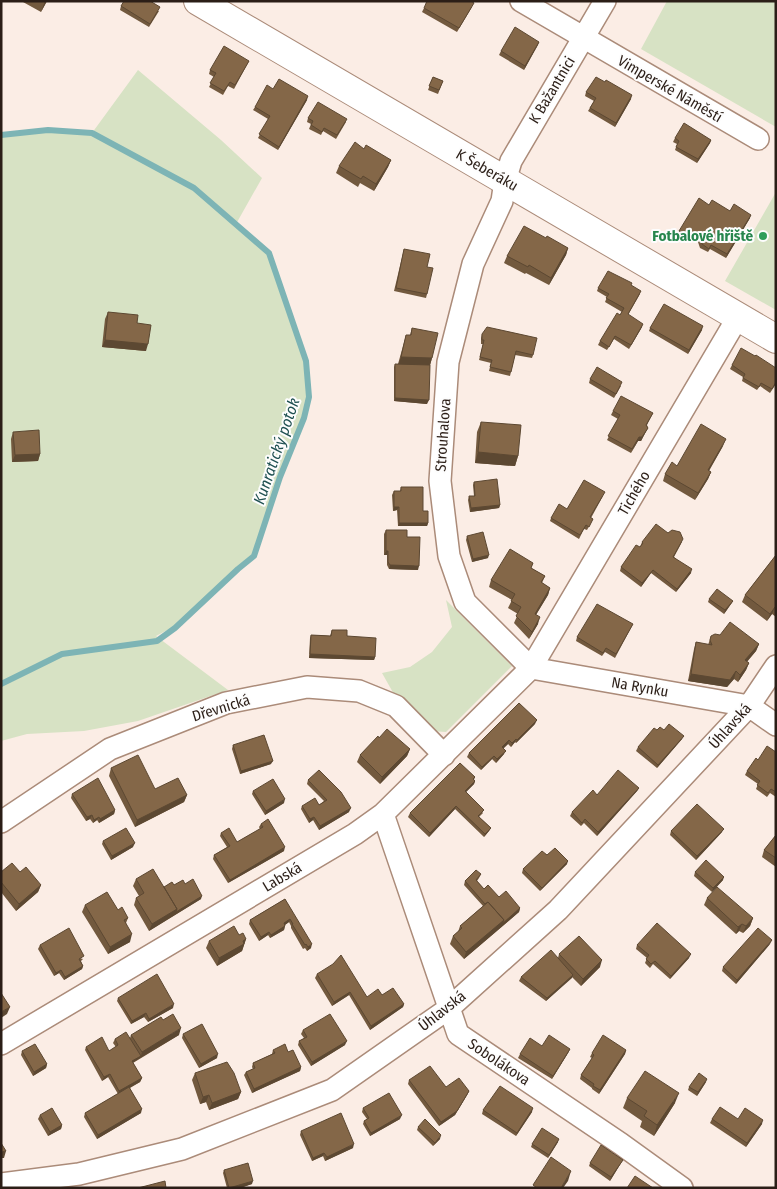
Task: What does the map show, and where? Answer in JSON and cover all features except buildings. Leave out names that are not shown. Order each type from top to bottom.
[{"type":"street","name":"K Šeberáku","points":[[198,1],[776,339]]},
{"type":"street","name":"Vimperské Náměstí","points":[[521,1],[758,139]]},
{"type":"street","name":"K Bažantnici","points":[[505,181],[510,160],[605,1]]},
{"type":"street","name":"Strouhalova","points":[[505,181],[502,201],[473,264],[448,362],[440,481],[449,556],[465,602],[531,668]]},
{"type":"street","name":"Tichého","points":[[531,668],[738,317]]},
{"type":"street","name":"Úhlavská","points":[[1,1184],[79,1174],[182,1150],[332,1090],[448,1009],[558,910],[749,706],[776,666]]},
{"type":"street","name":"Na Rynku","points":[[531,668],[749,706]]},
{"type":"street","name":"Labská","points":[[1,1044],[355,834],[384,814],[531,668]]},
{"type":"street","name":"Dřevnická","points":[[1,822],[110,749],[226,703],[307,687],[359,690],[396,706],[444,755]]},
{"type":"street","points":[[749,706],[776,725]]},
{"type":"street","name":"Sobolákova","points":[[384,814],[448,1009],[458,1034],[621,1144],[682,1188]]},
{"type":"green space","points":[[667,1],[776,1],[776,127],[641,49]]},
{"type":"green space","points":[[138,70],[221,140],[262,178],[236,224],[265,249],[288,307],[306,361],[309,397],[254,556],[179,624],[156,636],[228,690],[138,721],[84,731],[27,734],[1,741],[1,135],[48,130],[92,133]]},
{"type":"green space","name":"Fotbalové hřiště","points":[[776,192],[776,310],[725,281]]},
{"type":"green space","points":[[446,600],[512,666],[446,732],[430,731],[395,696],[382,673],[410,667],[432,652],[452,627]]},
{"type":"waterway","name":"Kunratický potok","points":[[1,135],[48,130],[92,133],[194,188],[269,253],[306,361],[309,397],[304,418],[280,477],[254,556],[175,628],[157,641],[62,654],[1,684]]},
{"type":"place","name":"Fotbalové hřiště","points":[[763,236]]}]
